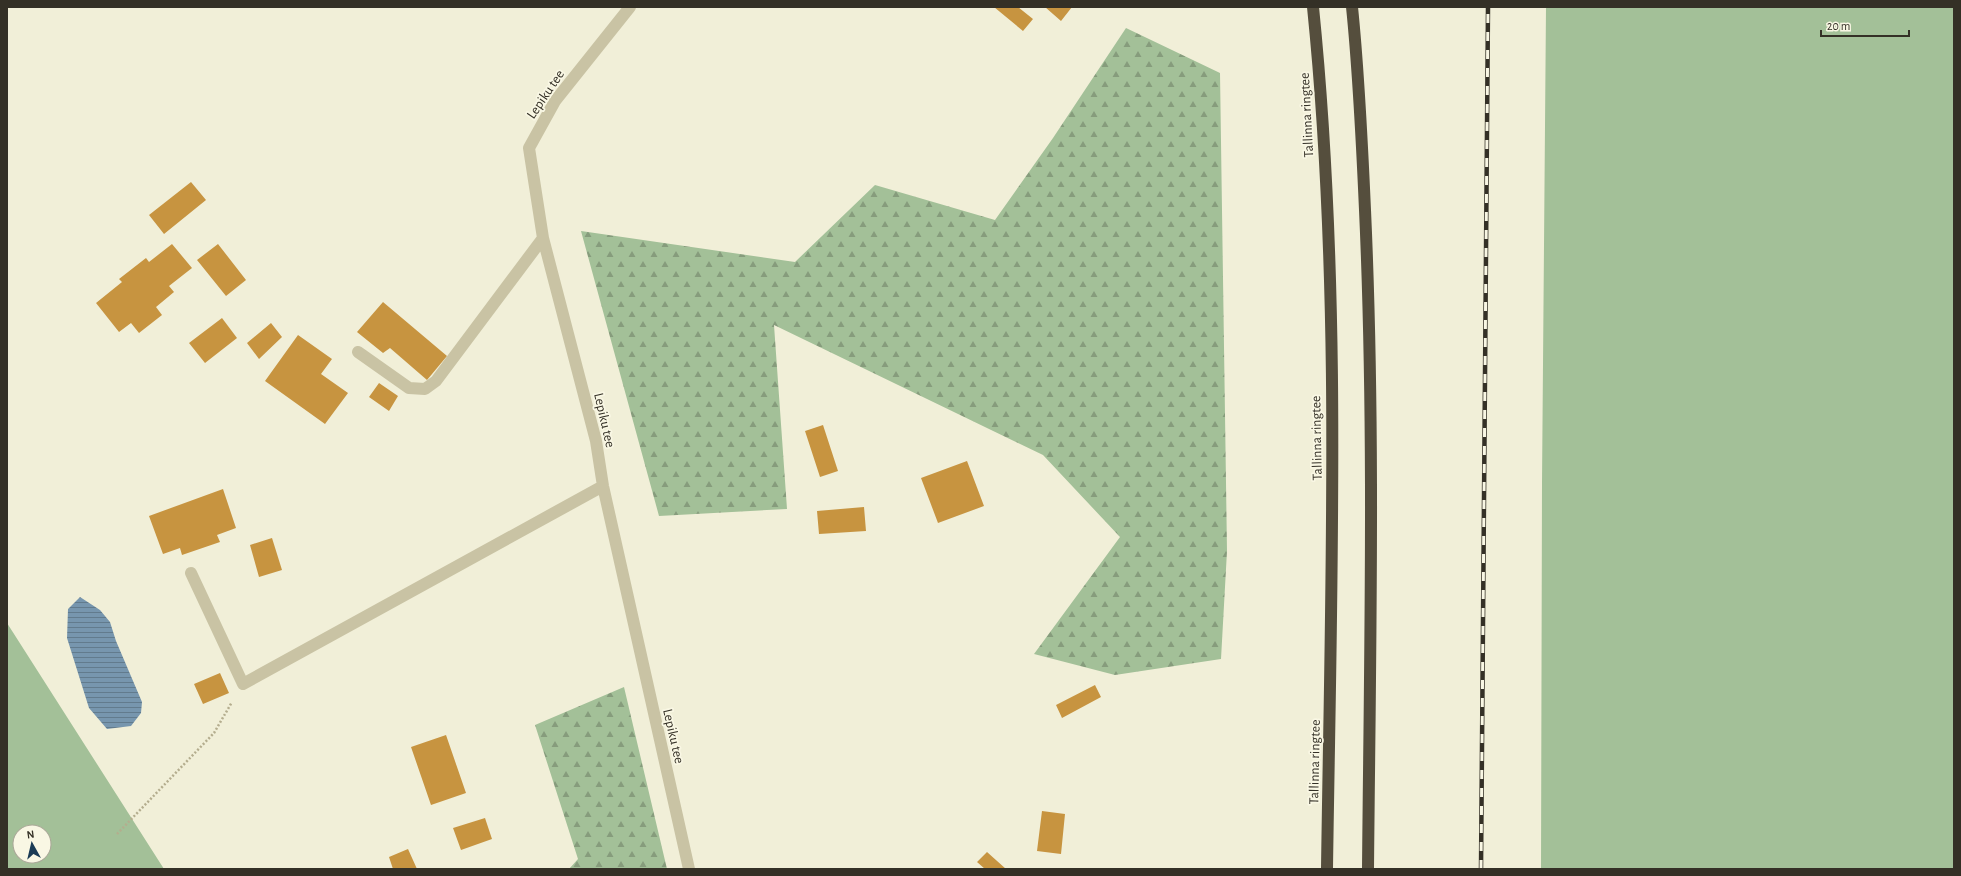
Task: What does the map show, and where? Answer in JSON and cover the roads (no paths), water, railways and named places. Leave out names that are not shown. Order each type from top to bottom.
[{"type":"highway","name":"Tallinna ringtee","points":[[1313,7],[1321,86],[1329,286],[1332,480],[1327,869]]},
{"type":"highway","points":[[1352,7],[1358,65],[1370,373],[1372,480],[1368,869]]},
{"type":"street","name":"Lepiku tee","points":[[630,7],[555,101],[529,148],[543,238],[596,441],[603,486],[689,869]]},
{"type":"street","points":[[358,352],[409,388],[425,389],[436,381],[543,238]]},
{"type":"street","points":[[191,573],[243,684],[603,486]]},
{"type":"water","points":[[80,597],[100,610],[110,622],[116,641],[142,702],[141,713],[131,726],[107,729],[89,708],[67,638],[68,609]]},
{"type":"railway","points":[[1481,869],[1488,7]]}]
